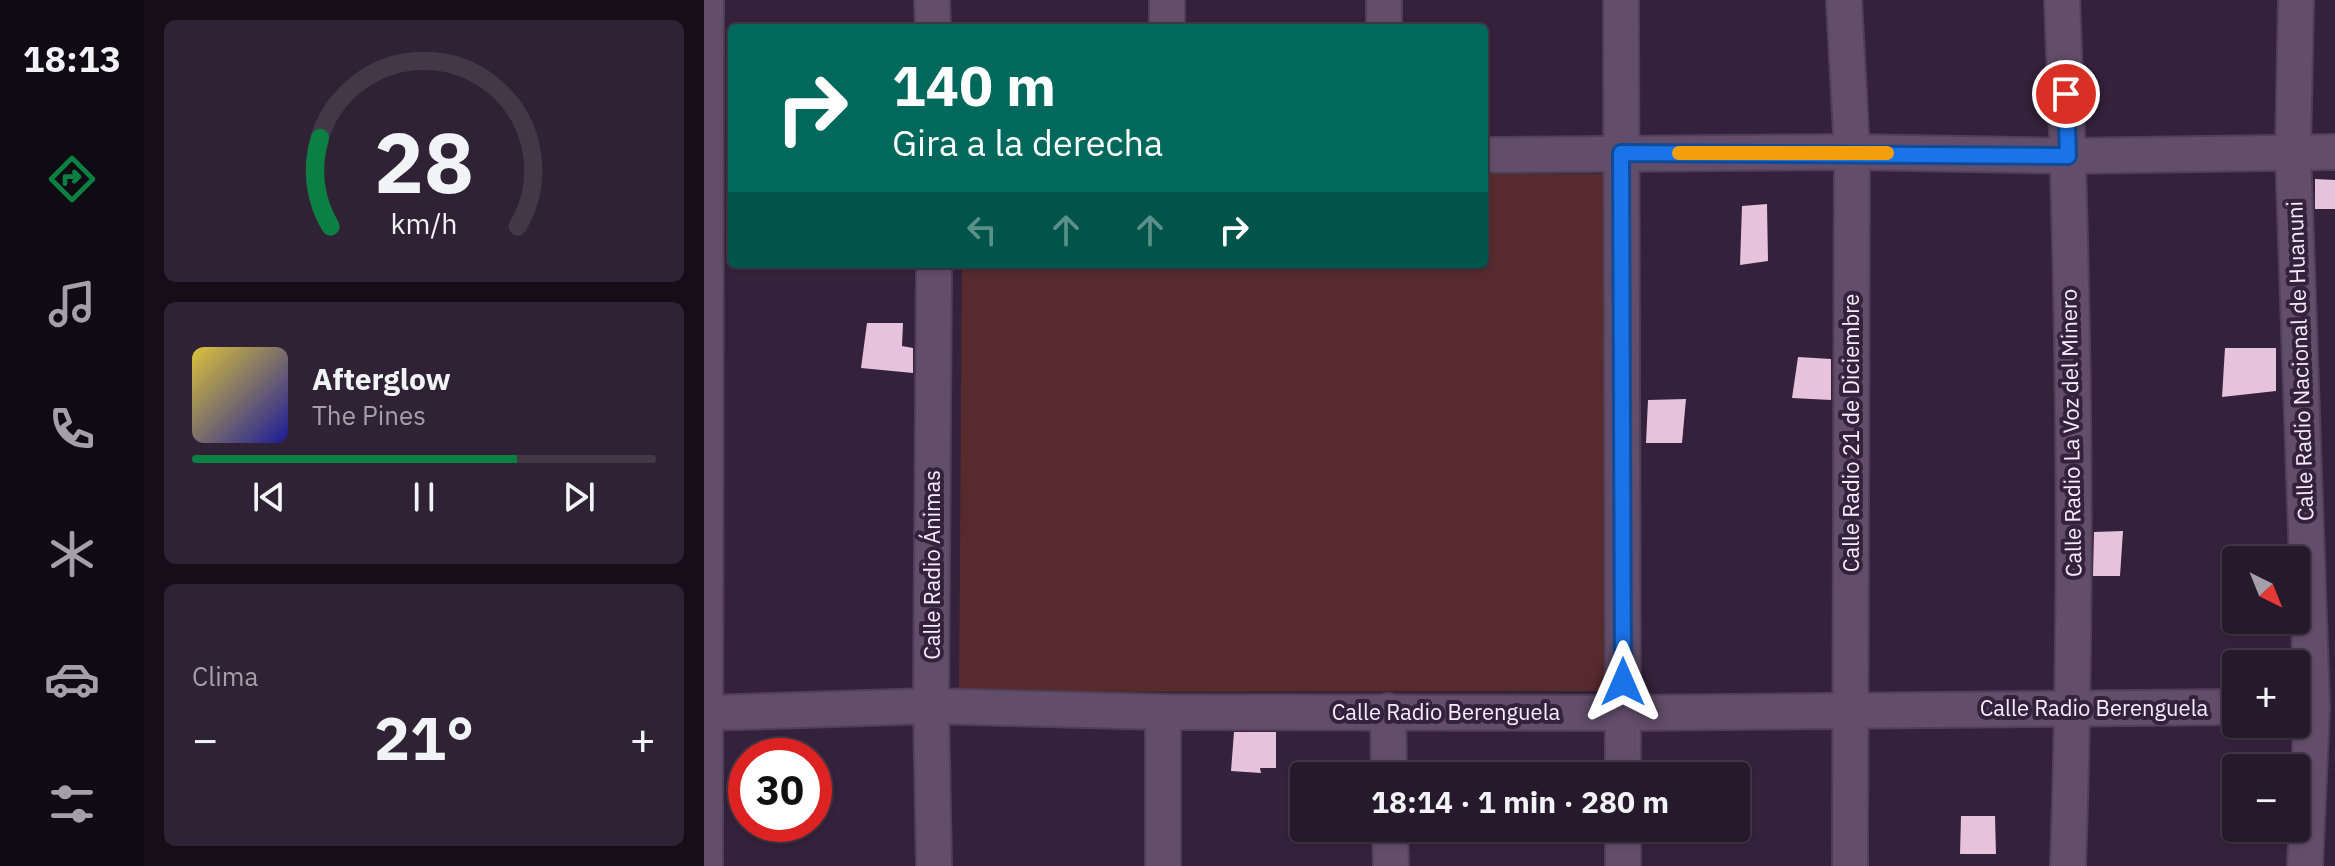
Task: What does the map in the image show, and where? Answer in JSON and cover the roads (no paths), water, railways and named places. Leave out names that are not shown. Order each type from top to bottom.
[{"type":"street","points":[[705,866],[715,161],[706,0]]},
{"type":"street","points":[[932,0],[933,24]]},
{"type":"street","points":[[1167,0],[1167,24]]},
{"type":"street","points":[[1384,0],[1384,24]]},
{"type":"street","points":[[1621,0],[1623,762]]},
{"type":"street","name":"Calle Radio 21 de Diciembre","points":[[1844,0],[1852,152],[1850,866]]},
{"type":"street","name":"Calle Radio La Voz del Minero","points":[[2062,0],[2068,156],[2074,707],[2068,866]]},
{"type":"street","name":"Calle Radio Nacional de Huanuni","points":[[2296,0],[2293,152],[2314,707],[2305,866]]},
{"type":"street","points":[[1488,155],[1852,152],[2068,156],[2335,152]]},
{"type":"street","name":"Calle Radio Ánimas","points":[[934,268],[931,706],[934,866]]},
{"type":"street","name":"Calle Radio Berenguela","points":[[706,713],[931,706],[1163,712],[1624,713],[2222,707]]},
{"type":"street","points":[[1388,711],[1389,762]]},
{"type":"street","points":[[1163,712],[1163,866]]},
{"type":"street","points":[[1390,842],[1391,866]]},
{"type":"street","points":[[1623,842],[1623,866]]}]
